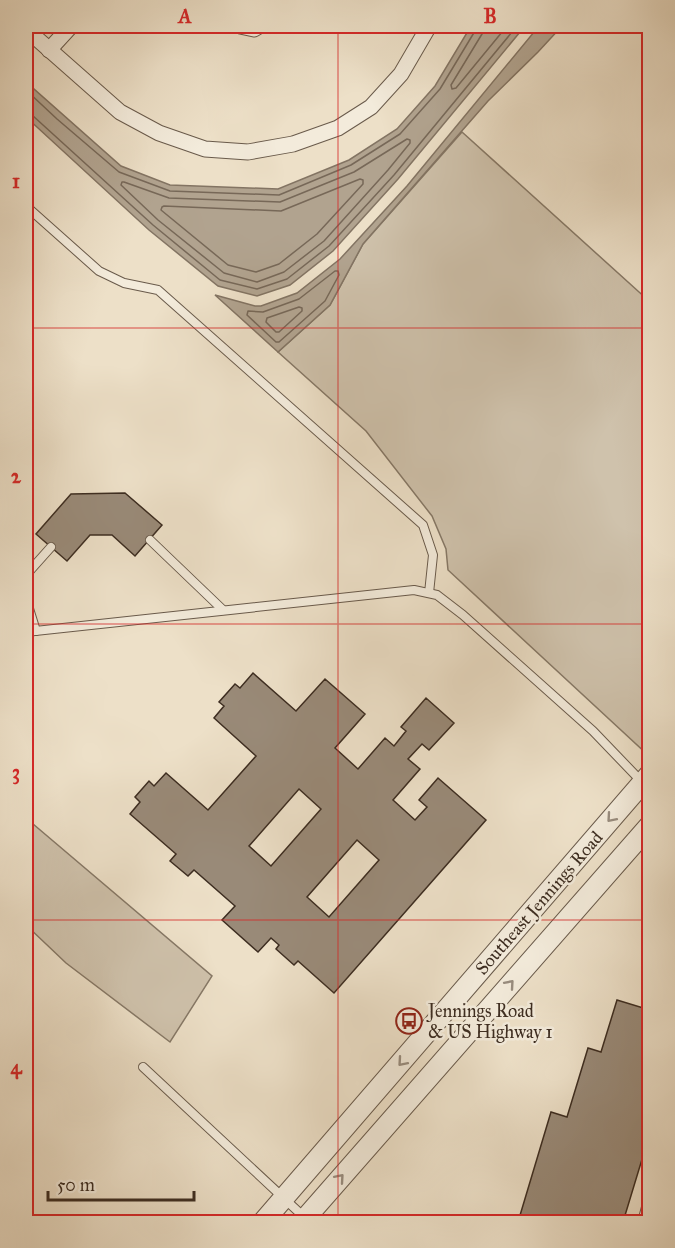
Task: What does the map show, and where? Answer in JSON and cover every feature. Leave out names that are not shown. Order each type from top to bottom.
[{"type":"street","points":[[49,50],[70,26]]},
{"type":"street","points":[[240,26],[254,29],[259,26]]},
{"type":"street","points":[[26,29],[120,112],[159,133],[205,149],[248,152],[293,144],[338,128],[371,107],[401,74],[429,26]]},
{"type":"street","name":"Southeast Jennings Road","points":[[263,1222],[647,782]]},
{"type":"street","name":"Southeast Jennings Road","points":[[306,1221],[650,825]]},
{"type":"lane","points":[[26,206],[99,271],[124,283],[158,290],[423,525],[433,555],[429,593]]},
{"type":"lane","points":[[150,540],[223,610]]},
{"type":"lane","points":[[26,575],[51,547]]},
{"type":"lane","points":[[26,632],[414,590],[438,595],[563,704],[647,782]]},
{"type":"lane","points":[[26,598],[36,631]]},
{"type":"lane","points":[[143,1067],[306,1221]]},
{"type":"lane","points":[[642,1222],[650,1192]]},
{"type":"shaded area","points":[[462,132],[649,301],[649,756],[448,570],[446,549],[432,516],[366,431],[278,352],[330,305],[363,244]]},
{"type":"shaded area","points":[[26,818],[212,976],[170,1042],[66,963],[26,925]]},
{"type":"water","points":[[471,26],[525,26],[398,179],[333,251],[290,285],[257,296],[218,286],[149,230],[26,117],[26,82],[121,166],[170,185],[278,189],[349,160],[397,129],[435,86]]},
{"type":"water","points":[[539,26],[562,26],[488,101],[363,244],[330,305],[278,352],[215,295],[261,306],[297,293],[340,259],[407,186]]},
{"type":"building","points":[[125,493],[162,525],[135,556],[112,535],[90,535],[67,561],[36,534],[71,494]]},
{"type":"building","points":[[253,673],[296,711],[325,679],[365,714],[335,748],[358,769],[385,738],[394,746],[406,731],[401,727],[426,698],[454,723],[429,750],[422,744],[408,759],[420,769],[393,800],[415,820],[427,807],[419,800],[438,778],[486,820],[334,993],[298,961],[294,965],[276,949],[279,945],[271,938],[258,952],[222,920],[235,906],[194,870],[188,876],[170,861],[176,854],[130,814],[140,802],[135,797],[149,781],[154,786],[166,773],[208,810],[256,756],[214,718],[224,706],[219,702],[235,684],[240,688]],"holes":[[[299,789],[321,809],[271,866],[249,846]],[[357,840],[379,860],[329,917],[307,897]]]},
{"type":"building","points":[[617,1000],[650,1010],[650,1133],[623,1222],[518,1222],[551,1112],[567,1117],[588,1048],[601,1052]]},
{"type":"place","name":"Jennings Road & US Highway 1","points":[[409,1021]]}]
